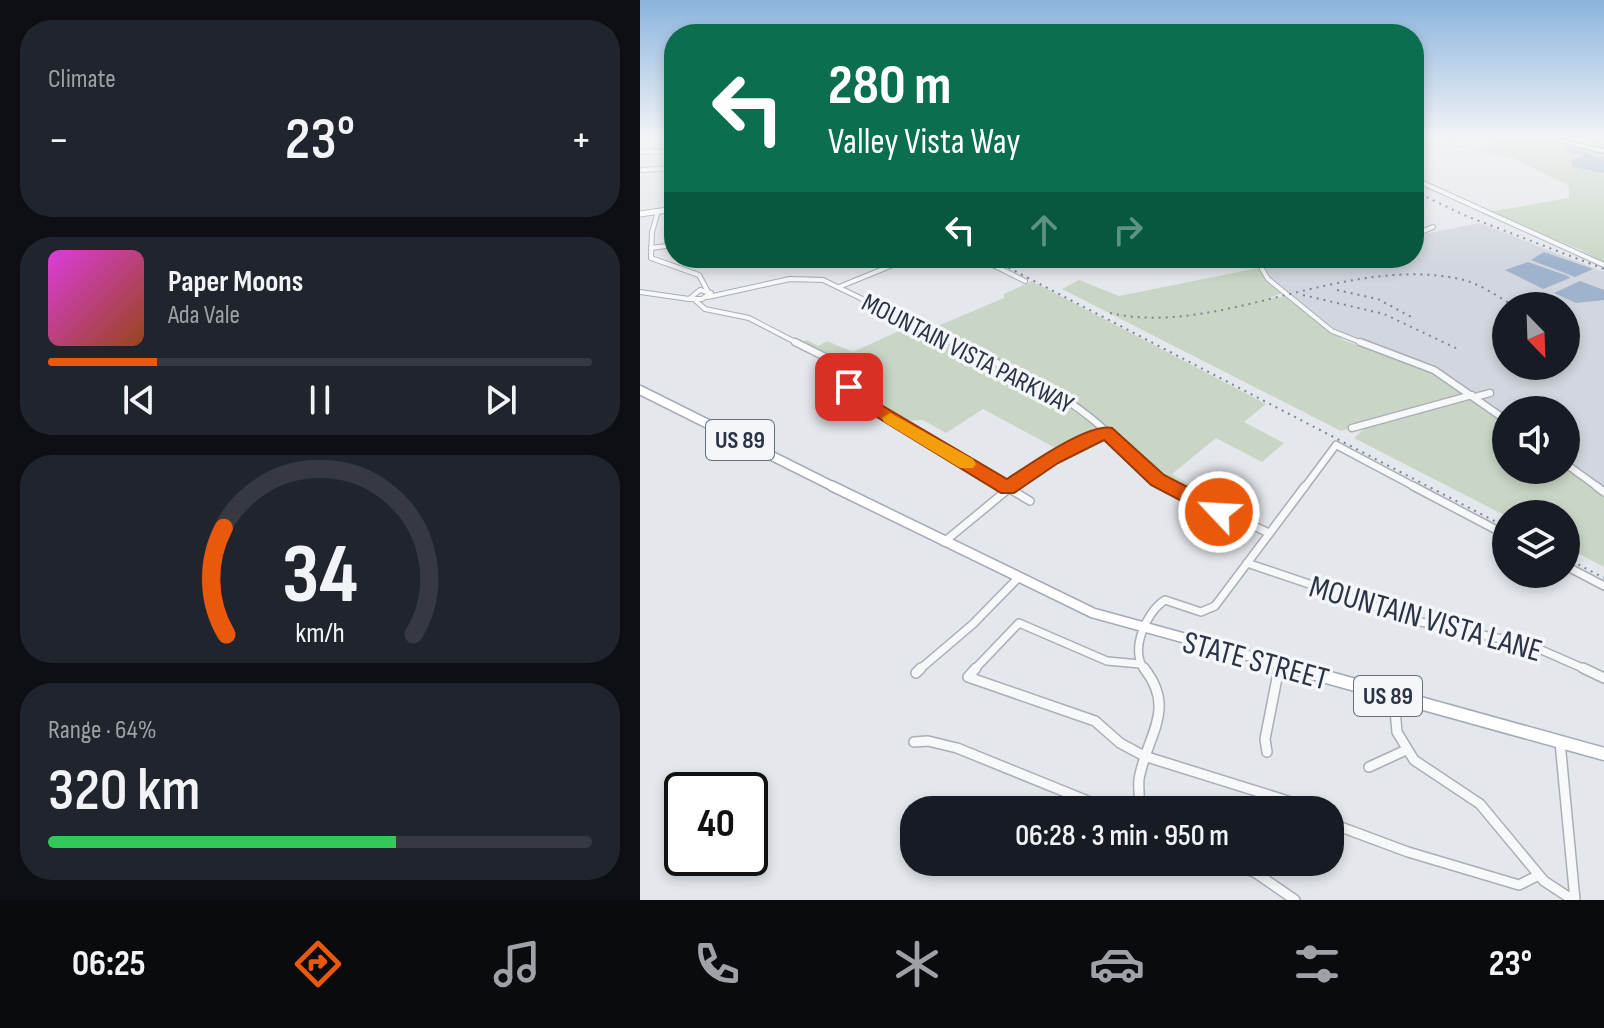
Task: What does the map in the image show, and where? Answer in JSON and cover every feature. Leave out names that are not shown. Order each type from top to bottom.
[{"type":"main road","points":[[640,214],[664,210]]},
{"type":"main road","name":"STATE STREET","points":[[640,390],[1074,605],[1145,629],[1604,754]]},
{"type":"street","points":[[1424,184],[1498,219],[1562,243],[1604,265]]},
{"type":"street","points":[[658,211],[651,258],[664,262]]},
{"type":"street","points":[[1424,231],[1433,227]]},
{"type":"street","points":[[651,248],[664,246]]},
{"type":"street","points":[[682,268],[695,272],[702,281],[706,296]]},
{"type":"street","points":[[839,287],[886,268]]},
{"type":"street","points":[[999,268],[1025,281]]},
{"type":"street","points":[[1265,268],[1273,284],[1332,331],[1429,367],[1492,410]]},
{"type":"street","name":"MOUNTAIN VISTA PARKWAY","points":[[706,296],[802,277],[823,280],[1016,372],[1064,399],[1106,432],[1142,468],[1174,491],[1269,533]]},
{"type":"street","points":[[693,296],[702,281]]},
{"type":"street","points":[[640,292],[669,298],[706,296],[839,364],[855,397],[1030,501]]},
{"type":"street","points":[[693,296],[706,296]]},
{"type":"street","points":[[1352,428],[1490,393]]},
{"type":"street","points":[[944,542],[1008,488],[1051,459],[1106,432]]},
{"type":"street","points":[[1140,796],[1144,756],[1162,704],[1156,684],[1140,664],[1138,644],[1155,606],[1165,600],[1201,612],[1209,610],[1334,444],[1492,528]]},
{"type":"street","points":[[1580,474],[1604,492]]},
{"type":"street","name":"MOUNTAIN VISTA LANE","points":[[1247,563],[1421,622],[1530,645],[1604,678]]},
{"type":"street","points":[[1580,573],[1604,586]]},
{"type":"street","points":[[916,673],[973,624],[1017,579]]},
{"type":"street","points":[[1140,664],[1119,664],[1083,653],[1019,623],[968,677],[1095,721],[1120,743],[1144,756],[1272,796]]},
{"type":"street","points":[[1267,752],[1265,739],[1280,666]]},
{"type":"street","points":[[1394,698],[1395,724],[1406,750],[1431,775],[1466,793],[1484,807],[1537,876],[1574,900]]},
{"type":"street","points":[[914,742],[929,740],[1000,764],[1012,772],[1026,774],[1077,796]]},
{"type":"street","points":[[1560,742],[1574,900]]},
{"type":"street","points":[[1369,767],[1406,750]]},
{"type":"street","points":[[1344,828],[1408,852],[1519,885],[1537,876]]},
{"type":"street","points":[[1260,876],[1295,900]]},
{"type":"shaded area","points":[[1480,223],[1604,272],[1604,490],[1580,472],[1580,396],[1492,396],[1492,408],[1437,370],[1331,329],[1272,280],[1265,268],[1424,268],[1424,234]]},
{"type":"green space","points":[[1557,180],[1604,180],[1604,263],[1581,250],[1488,212],[1569,198],[1569,186]]},
{"type":"green space","points":[[1258,268],[1282,293],[1269,298],[1286,297],[1343,340],[1434,372],[1468,395],[1341,431],[1062,289],[1079,280],[1119,296]]},
{"type":"green space","points":[[1032,281],[1266,404],[1244,422],[1284,443],[1262,462],[1216,438],[1172,474],[1190,485],[1181,491],[1151,470],[1077,404],[933,328],[1004,298],[1004,294]]},
{"type":"green space","points":[[914,324],[1053,396],[1101,431],[1061,451],[983,409],[946,433],[923,420],[901,421],[857,394],[849,369],[802,342],[807,340],[818,346],[827,341],[853,352]]},
{"type":"green space","points":[[1472,398],[1492,413],[1492,484],[1580,484],[1580,479],[1604,497],[1604,567],[1580,554],[1580,500],[1492,500],[1492,509],[1354,438],[1366,427]]},
{"type":"water","points":[[1544,252],[1593,269],[1575,277],[1531,260]]},
{"type":"water","points":[[1528,262],[1570,278],[1543,289],[1505,270]]},
{"type":"water","points":[[1580,281],[1604,290],[1604,300],[1580,303],[1580,292],[1556,292]]},
{"type":"railway","points":[[1424,196],[1464,215],[1604,269]]},
{"type":"railway","points":[[1009,268],[1492,520]]},
{"type":"railway","points":[[1110,313],[1152,318],[1194,315],[1327,285],[1371,277],[1416,274],[1460,279],[1492,292]]},
{"type":"railway","points":[[1337,290],[1378,299],[1415,319]]},
{"type":"railway","points":[[1303,295],[1384,314],[1460,350]]},
{"type":"railway","points":[[1580,565],[1604,578]]},
{"type":"slow traffic","points":[[890,418],[966,464]]},
{"type":"route","points":[[849,387],[860,400],[1008,488],[1051,459],[1106,432],[1158,480],[1219,512]]}]
